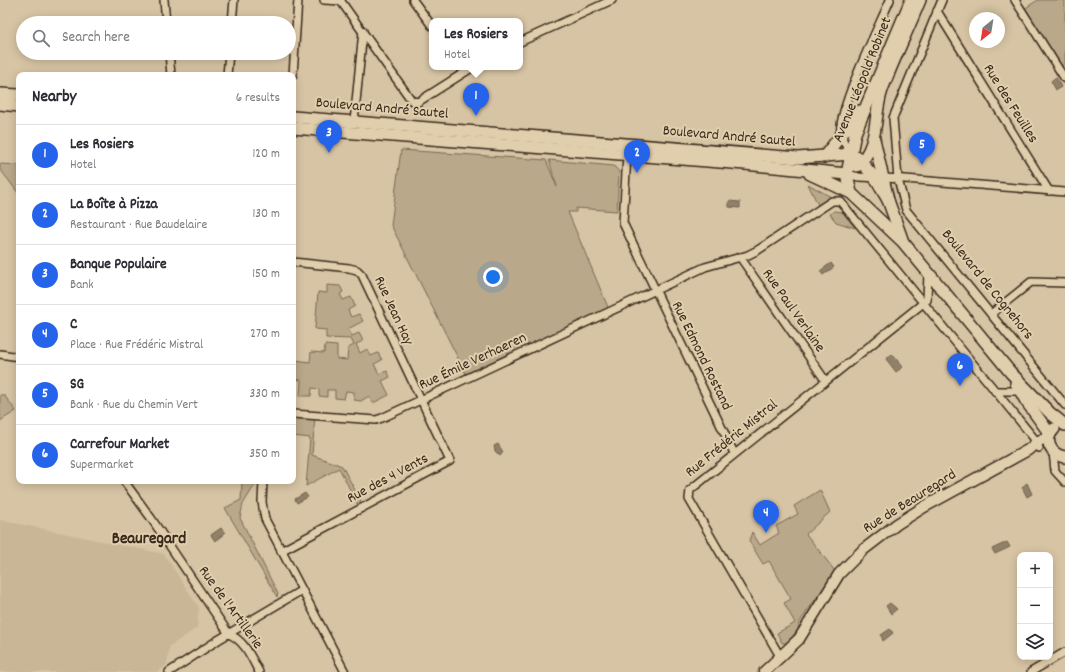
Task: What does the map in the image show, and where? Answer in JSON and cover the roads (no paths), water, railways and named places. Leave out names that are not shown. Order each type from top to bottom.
[{"type":"main road","name":"Avenue Léopold Robinet","points":[[851,154],[855,133],[911,0]]},
{"type":"main road","name":"Avenue Léopold Robinet","points":[[874,139],[880,96],[920,0]]},
{"type":"main road","points":[[0,94],[16,95]]},
{"type":"main road","points":[[824,157],[869,99]]},
{"type":"main road","points":[[0,104],[16,106]]},
{"type":"main road","name":"Boulevard André Sautel","points":[[296,117],[784,157],[824,157],[851,154]]},
{"type":"main road","name":"Boulevard André Sautel","points":[[296,128],[847,174]]},
{"type":"main road","points":[[847,174],[862,162],[874,139]]},
{"type":"main road","points":[[874,139],[880,178],[903,242]]},
{"type":"main road","points":[[851,193],[847,174],[851,154],[880,178]]},
{"type":"main road","points":[[800,169],[851,193],[903,242],[1010,373],[1050,413],[1065,425]]},
{"type":"main road","points":[[1010,373],[1046,443],[1065,457]]},
{"type":"main road","points":[[1046,443],[1056,427],[1065,425]]},
{"type":"street","points":[[164,0],[165,16]]},
{"type":"street","points":[[233,16],[234,0]]},
{"type":"street","points":[[296,30],[298,0]]},
{"type":"street","points":[[324,0],[341,1],[409,99],[414,102],[421,101],[463,70]]},
{"type":"street","points":[[413,0],[429,22]]},
{"type":"street","points":[[523,41],[612,0]]},
{"type":"street","name":"Avenue Léopold Robinet","points":[[851,154],[841,135],[841,120],[846,102],[890,0]]},
{"type":"street","points":[[898,179],[893,118],[942,0]]},
{"type":"street","points":[[1015,0],[1064,74]]},
{"type":"street","name":"Rue des Feuilles","points":[[937,11],[1049,191]]},
{"type":"street","points":[[354,122],[363,31]]},
{"type":"street","points":[[170,60],[171,72]]},
{"type":"street","points":[[227,72],[228,60]]},
{"type":"street","points":[[293,72],[294,60]]},
{"type":"street","name":"Rue Edmond Rostand","points":[[627,155],[624,223],[734,453]]},
{"type":"street","points":[[847,174],[880,178],[1065,192]]},
{"type":"street","name":"Boulevard de Cognehors","points":[[898,179],[906,210],[1065,405]]},
{"type":"street","name":"Rue Émile Verhaeren","points":[[296,414],[376,420],[421,401],[705,267],[758,250],[832,201],[840,201],[923,303]]},
{"type":"street","name":"Rue Paul Verlaine","points":[[740,257],[825,380]]},
{"type":"street","name":"Rue Jean Hay","points":[[296,262],[349,268],[357,270],[362,275],[421,401]]},
{"type":"street","points":[[928,272],[929,292],[927,300],[923,303],[994,391],[1046,443],[1055,470],[1065,482]]},
{"type":"street","points":[[992,314],[1031,282],[1065,283]]},
{"type":"street","name":"Rue Frédéric Mistral","points":[[781,658],[689,499],[690,490],[734,453],[923,303]]},
{"type":"street","points":[[0,354],[16,357]]},
{"type":"street","points":[[994,391],[1020,390]]},
{"type":"street","name":"Rue des 4 Vents","points":[[281,551],[450,460],[421,401]]},
{"type":"street","name":"Rue de Beauregard","points":[[764,672],[781,658],[799,639],[839,574],[863,550],[897,524],[924,507],[1028,450],[1046,443]]},
{"type":"street","name":"Rue de l'Artillerie","points":[[126,484],[151,518],[229,634],[236,637],[243,643],[259,672]]},
{"type":"street","points":[[263,484],[262,502],[265,520],[345,672]]},
{"type":"street","points":[[173,671],[229,634],[302,590]]},
{"type":"street","points":[[1031,672],[1065,652]]},
{"type":"place","name":"Les Rosiers","points":[[476,116]]},
{"type":"place","name":"Banque Populaire","points":[[329,153]]},
{"type":"place","name":"SG","points":[[922,165]]},
{"type":"place","name":"La Boîte à Pizza","points":[[637,173]]},
{"type":"place","name":"Carrefour Market","points":[[960,386]]},
{"type":"place","name":"C","points":[[766,533]]},
{"type":"district","name":"Beauregard","points":[[149,540]]}]
